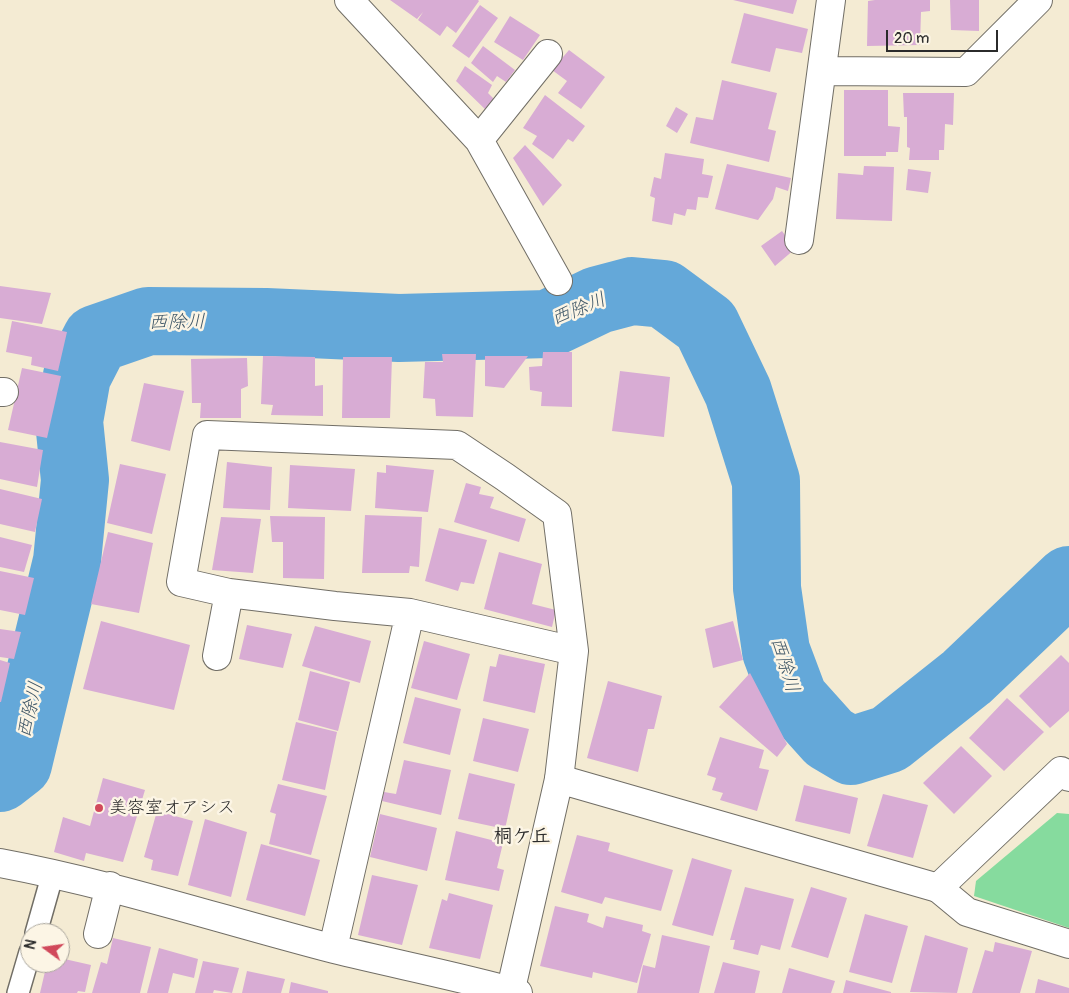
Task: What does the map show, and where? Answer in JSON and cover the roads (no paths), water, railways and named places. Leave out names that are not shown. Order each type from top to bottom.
[{"type":"street","points":[[349,0],[479,140],[558,281]]},
{"type":"street","points":[[799,240],[831,0]]},
{"type":"street","points":[[822,71],[966,72],[1038,0]]},
{"type":"street","points":[[479,140],[548,54]]},
{"type":"street","points":[[0,863],[110,886],[333,948],[513,992],[559,779],[574,651],[557,514],[457,445],[207,435],[181,582],[229,592],[335,606],[410,613],[574,651]]},
{"type":"street","points":[[217,656],[229,592]]},
{"type":"street","points":[[333,948],[410,613]]},
{"type":"street","points":[[938,888],[1066,771]]},
{"type":"street","points":[[559,779],[938,888],[967,912],[1069,944]]},
{"type":"street","points":[[98,934],[110,886]]},
{"type":"lane","points":[[39,923],[54,873]]},
{"type":"lane","points":[[18,993],[24,973]]},
{"type":"waterway","name":"西除川","points":[[0,778],[18,764],[67,561],[75,480],[69,421],[77,376],[96,339],[148,321],[266,322],[399,328],[548,324],[598,300],[632,291],[664,294],[706,325],[738,392],[766,481],[767,588],[776,651],[794,699],[829,738],[851,751],[889,739],[967,677],[1069,580]]},
{"type":"place","name":"美容室オアシス","points":[[99,808]]},
{"type":"district","name":"桐ケ丘","points":[[522,837]]}]
